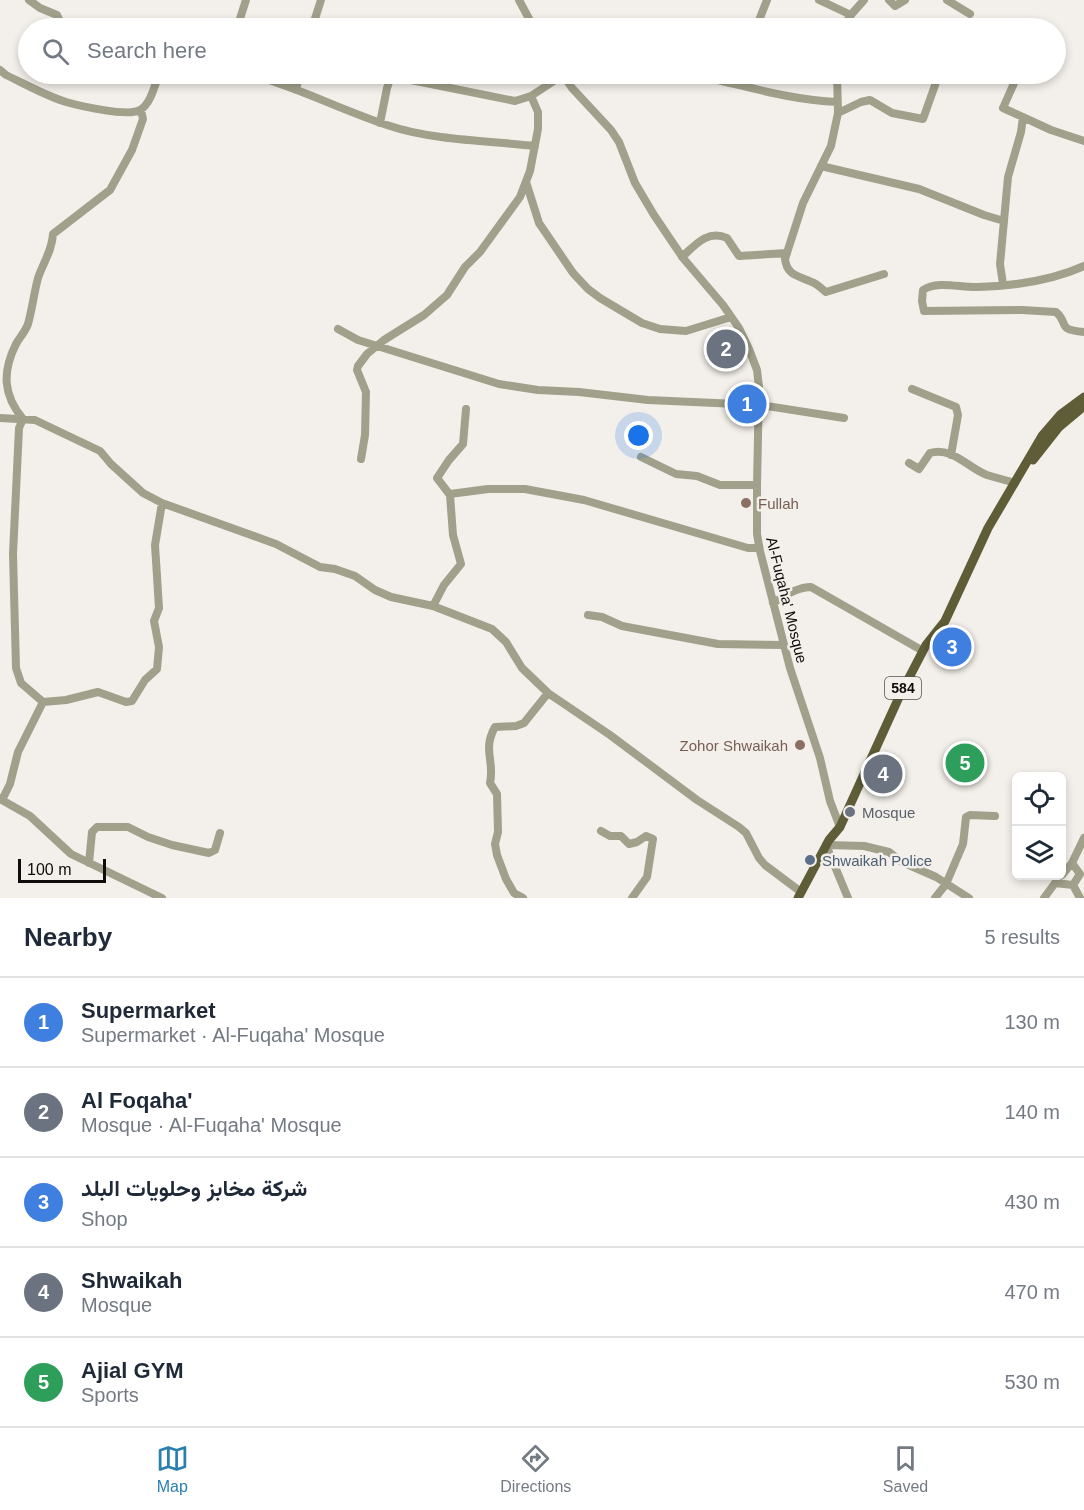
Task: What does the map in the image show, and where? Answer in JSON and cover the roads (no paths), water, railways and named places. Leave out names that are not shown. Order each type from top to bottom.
[{"type":"main road","points":[[1015,483],[1048,428],[1061,414],[1084,397]]},
{"type":"main road","points":[[1015,483],[1059,427],[1084,406]]},
{"type":"main road","name":"584","points":[[800,895],[826,845],[840,827],[890,715],[923,651],[945,621],[988,528],[1015,483]]},
{"type":"street","points":[[29,0],[40,8],[54,12],[59,18]]},
{"type":"street","points":[[240,18],[246,0]]},
{"type":"street","points":[[315,18],[321,0]]},
{"type":"street","points":[[519,0],[529,18]]},
{"type":"street","points":[[760,18],[767,0]]},
{"type":"street","points":[[819,0],[851,15]]},
{"type":"street","points":[[849,18],[864,0]]},
{"type":"street","points":[[889,0],[895,6],[905,0]]},
{"type":"street","points":[[947,0],[970,14]]},
{"type":"street","points":[[0,70],[18,80]]},
{"type":"street","points":[[26,84],[65,102],[126,112],[141,110]]},
{"type":"street","points":[[23,418],[12,402],[6,384],[6,374],[14,348],[28,321],[39,276],[50,253],[53,234],[110,190],[132,150],[143,119],[141,110],[156,84]]},
{"type":"street","points":[[280,84],[380,123],[413,132],[535,146]]},
{"type":"street","points":[[296,89],[297,84]]},
{"type":"street","points":[[380,123],[389,84]]},
{"type":"street","points":[[433,84],[508,100],[521,100],[548,84]]},
{"type":"street","name":"Al-Fuqaha' Mosque","points":[[569,84],[619,142],[635,183],[654,215],[682,257],[731,317],[749,349],[757,370],[760,405],[757,485],[759,548],[783,645],[840,827]]},
{"type":"street","points":[[736,84],[798,98],[837,102]]},
{"type":"street","points":[[837,84],[838,113],[831,146],[803,203],[785,259],[787,270],[818,284],[826,292],[884,274]]},
{"type":"street","points":[[838,113],[870,100],[892,112],[923,119],[935,84]]},
{"type":"street","points":[[1014,84],[1003,108],[1051,130],[1084,141]]},
{"type":"street","points":[[361,459],[365,435],[366,392],[357,370],[361,361],[392,334],[424,315],[447,295],[465,267],[508,216],[526,182],[535,146],[538,113],[531,96]]},
{"type":"street","points":[[1003,284],[1000,264],[1008,177],[1023,117]]},
{"type":"street","points":[[821,166],[919,189],[1004,221]]},
{"type":"street","points":[[526,182],[539,223],[573,273],[600,298],[642,323],[660,329],[686,331],[731,317]]},
{"type":"street","points":[[682,257],[699,242],[713,235],[727,238],[739,256],[787,253]]},
{"type":"street","points":[[1084,266],[1057,277],[979,287],[944,285],[926,288],[922,295],[924,311],[1054,312],[1059,315],[1062,324],[1068,329],[1084,332]]},
{"type":"street","points":[[338,329],[358,340],[509,386],[648,400],[760,405],[843,418]]},
{"type":"street","points":[[912,389],[956,407],[958,415],[951,455]]},
{"type":"street","points":[[433,606],[444,585],[459,569],[462,562],[453,535],[450,494],[437,478],[463,444],[466,409]]},
{"type":"street","points":[[0,418],[5,420],[23,418],[49,425],[100,451],[111,464],[143,492],[162,503],[265,540],[320,567],[335,568],[355,576],[375,590],[391,597],[433,606],[492,629],[506,642],[522,668],[548,693],[739,827],[752,841],[759,858],[800,895]]},
{"type":"street","points":[[23,418],[19,428],[13,554],[16,668],[21,683],[43,702],[66,700],[99,692],[126,702],[132,701],[145,680],[155,672],[159,647],[154,621],[159,608],[155,545],[162,503]]},
{"type":"street","points":[[909,463],[919,469],[927,456],[933,452],[951,455],[986,475],[1015,483]]},
{"type":"street","points":[[641,458],[676,474],[697,476],[720,485],[757,485]]},
{"type":"street","points":[[450,494],[488,489],[525,489],[584,500],[748,548],[759,548]]},
{"type":"street","points":[[773,603],[803,587],[811,587],[923,651]]},
{"type":"street","points":[[588,615],[602,617],[627,627],[718,644],[783,645]]},
{"type":"street","points":[[523,898],[514,893],[497,855],[495,844],[498,832],[496,794],[490,783],[492,775],[488,754],[489,744],[495,727],[516,726],[524,723],[548,693]]},
{"type":"street","points":[[43,702],[18,752],[9,784],[1,800],[30,816],[71,854],[162,898]]},
{"type":"street","points":[[935,898],[945,884],[963,844],[966,817],[970,814],[995,816]]},
{"type":"street","points":[[89,863],[92,832],[97,827],[128,827],[171,845],[208,853],[215,850],[220,833]]},
{"type":"street","points":[[601,831],[610,836],[622,837],[630,844],[647,836],[653,839],[649,872],[637,897]]},
{"type":"street","points":[[1066,870],[1072,863],[1084,838]]},
{"type":"street","points":[[848,898],[826,845],[864,846],[889,852],[969,898]]},
{"type":"street","points":[[1072,863],[1080,874],[1073,885]]},
{"type":"street","points":[[1044,898],[1057,880]]},
{"type":"street","points":[[1055,883],[1073,885]]},
{"type":"street","points":[[1073,885],[1080,898]]},
{"type":"place","name":"Al Foqaha'","points":[[726,349]]},
{"type":"place","name":"Supermarket","points":[[747,404]]},
{"type":"place","name":"Fullah","points":[[746,503]]},
{"type":"place","name":"شركة مخابز وحلويات البلد","points":[[952,647]]},
{"type":"place","name":"Zohor Shwaikah","points":[[800,745]]},
{"type":"place","name":"Ajial GYM","points":[[965,763]]},
{"type":"place","name":"Shwaikah","points":[[883,774]]},
{"type":"place","name":"Mosque","points":[[850,812]]},
{"type":"place","name":"Shwaikah Police","points":[[810,860]]}]
